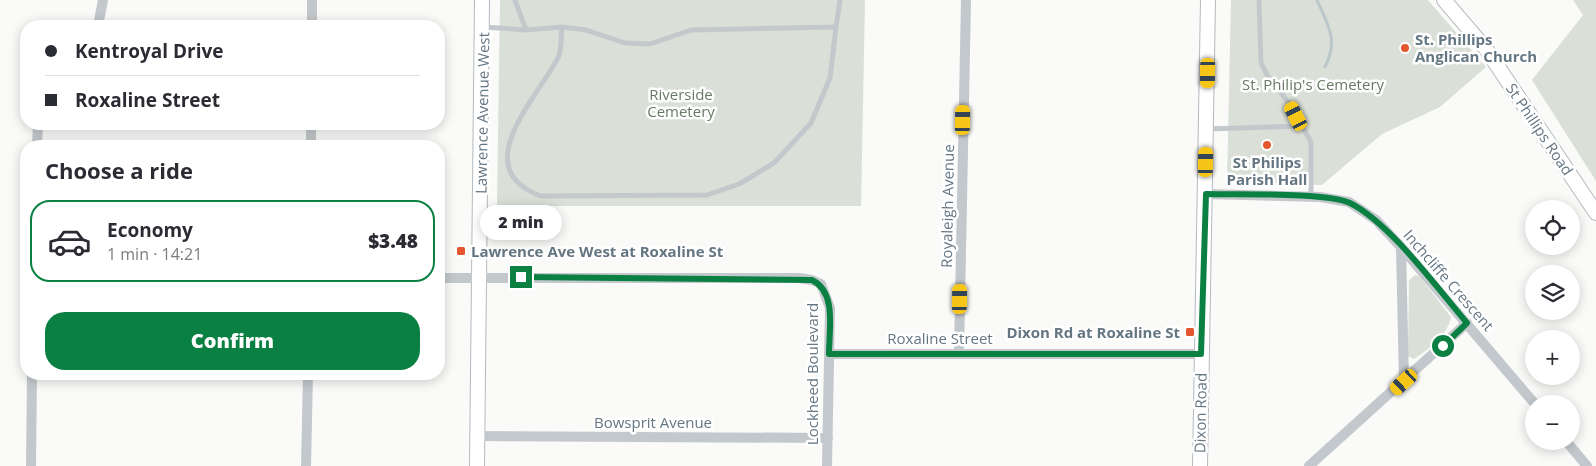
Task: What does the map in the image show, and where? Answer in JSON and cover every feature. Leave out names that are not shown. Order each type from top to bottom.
[{"type":"main road","name":"Lawrence Avenue West","points":[[477,466],[482,0]]},
{"type":"main road","name":"Dixon Road","points":[[1200,466],[1208,0]]},
{"type":"main road","name":"St Phillips Road","points":[[1444,0],[1486,49],[1596,213]]},
{"type":"street","points":[[99,20],[103,0]]},
{"type":"street","points":[[312,0],[312,20]]},
{"type":"street","name":"Royaleigh Avenue","points":[[959,352],[966,0]]},
{"type":"street","name":"Inchcliffe Crescent","points":[[1206,194],[1311,197],[1349,202],[1376,220],[1401,247],[1527,395]]},
{"type":"street","points":[[1401,247],[1404,382]]},
{"type":"street","points":[[445,278],[480,277]]},
{"type":"street","name":"Lockheed Boulevard","points":[[480,277],[799,278],[821,284],[830,308],[827,466]]},
{"type":"street","points":[[1309,466],[1467,323]]},
{"type":"street","name":"Roxaline Street","points":[[829,354],[959,352],[1201,354]]},
{"type":"street","points":[[31,466],[32,380]]},
{"type":"street","points":[[306,466],[308,380]]},
{"type":"street","name":"Bowsprit Avenue","points":[[478,436],[828,438]]},
{"type":"street","points":[[1574,450],[1589,466],[1596,461]]},
{"type":"lane","points":[[515,0],[526,30]]},
{"type":"lane","points":[[562,27],[559,56],[528,102],[513,134],[507,159],[512,177],[524,190],[541,196],[707,195],[739,184],[774,163],[811,123],[830,78],[840,0]]},
{"type":"lane","points":[[1259,0],[1261,63],[1267,76],[1291,106],[1311,142],[1311,197]]},
{"type":"lane","points":[[483,27],[526,30],[562,27],[586,30],[625,43],[650,44],[691,30],[836,27]]},
{"type":"lane","points":[[1207,129],[1301,126]]},
{"type":"green space","name":"Riverside Cemetery","points":[[500,0],[865,0],[861,206],[497,206]]},
{"type":"green space","name":"St. Philip's Cemetery","points":[[1231,0],[1428,0],[1486,67],[1440,107],[1382,134],[1322,185],[1227,181]]},
{"type":"green space","points":[[1573,0],[1596,0],[1596,181],[1532,80],[1583,15]]},
{"type":"green space","points":[[1415,275],[1420,277],[1451,317],[1442,335],[1414,359],[1408,356],[1408,352],[1409,280]]},
{"type":"waterway","points":[[1317,0],[1332,41],[1325,67]]},
{"type":"place","name":"St. Phillips Anglican Church","points":[[1405,48]]},
{"type":"place","name":"St Philips Parish Hall","points":[[1267,145]]},
{"type":"place","name":"Lawrence Ave West at Roxaline St","points":[[461,251]]},
{"type":"place","name":"Dixon Rd at Roxaline St","points":[[1190,332]]},
{"type":"route","points":[[521,277],[799,278],[812,280],[821,284],[830,308],[829,354],[978,352],[1201,354],[1206,194],[1320,198],[1349,202],[1376,220],[1467,323],[1443,346]]}]
